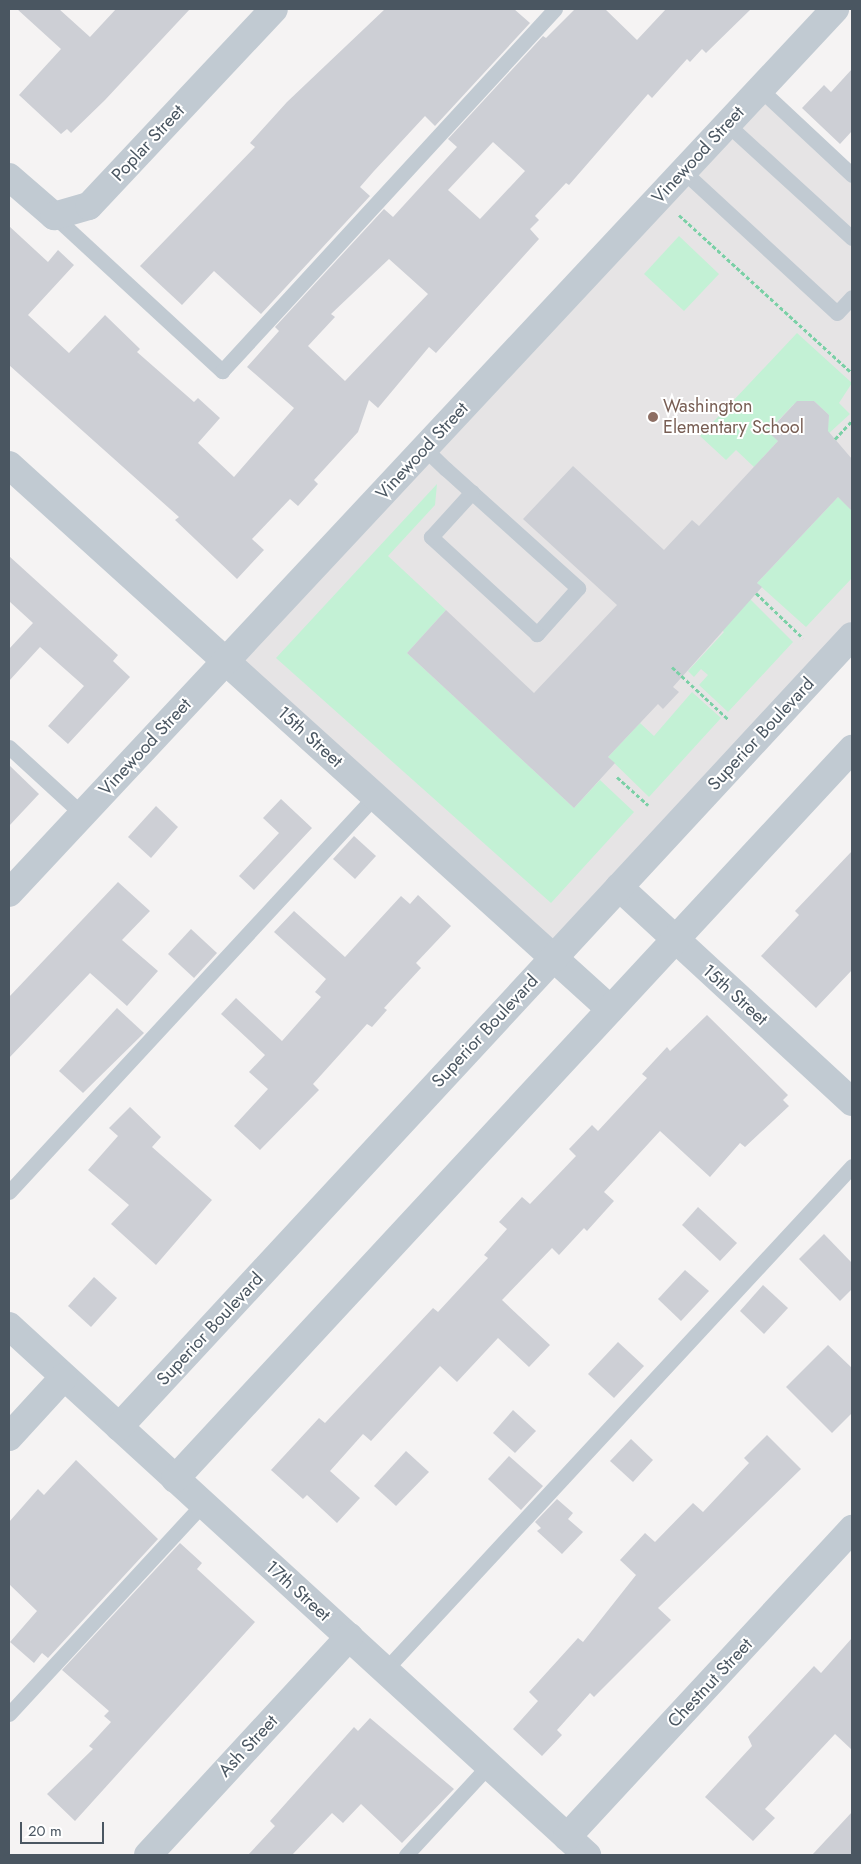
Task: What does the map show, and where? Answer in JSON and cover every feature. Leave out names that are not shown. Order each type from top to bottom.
[{"type":"street","name":"Poplar Street","points":[[54,216],[89,206],[274,9]]},
{"type":"street","name":"Vinewood Street","points":[[9,893],[835,9]]},
{"type":"street","points":[[9,177],[54,216]]},
{"type":"street","name":"15th Street","points":[[9,465],[610,1009]]},
{"type":"street","name":"Superior Boulevard","points":[[119,1427],[852,636]]},
{"type":"street","points":[[176,1479],[852,749]]},
{"type":"street","name":"15th Street","points":[[619,887],[852,1102]]},
{"type":"street","name":"17th Street","points":[[9,1326],[587,1855]]},
{"type":"street","points":[[9,1437],[64,1377]]},
{"type":"street","name":"Chestnut Street","points":[[567,1837],[852,1529]]},
{"type":"street","name":"Ash Street","points":[[148,1855],[349,1637]]},
{"type":"lane","points":[[54,216],[222,372],[555,9]]},
{"type":"lane","points":[[760,89],[852,175]]},
{"type":"lane","points":[[727,124],[852,238]]},
{"type":"lane","points":[[684,171],[837,313],[852,296]]},
{"type":"lane","points":[[424,448],[578,588],[538,634],[431,537],[472,492]]},
{"type":"lane","points":[[9,747],[82,814]]},
{"type":"lane","points":[[9,1192],[375,796]]},
{"type":"lane","points":[[385,1670],[852,1166]]},
{"type":"lane","points":[[9,1714],[203,1504]]},
{"type":"lane","points":[[406,1855],[489,1765]]},
{"type":"path","points":[[657,199],[852,373]]},
{"type":"path","points":[[835,439],[852,421]]},
{"type":"path","points":[[756,593],[803,638]]},
{"type":"path","points":[[672,666],[728,719]]},
{"type":"path","points":[[617,778],[648,805]]},
{"type":"shaded area","name":"Washington Elementary School","points":[[760,89],[852,175],[852,636],[554,957],[225,661]]},
{"type":"green space","points":[[679,236],[719,274],[684,311],[644,274]]},
{"type":"green space","points":[[797,333],[852,383],[839,403],[850,414],[827,435],[829,415],[814,401],[794,404],[768,431],[778,441],[754,467],[736,450],[726,460],[700,436]]},
{"type":"green space","points":[[437,484],[435,505],[388,556],[446,610],[407,653],[574,808],[600,780],[634,812],[551,903],[276,658]]},
{"type":"green space","points":[[838,497],[848,506],[852,501],[852,578],[806,627],[757,583]]},
{"type":"green space","points":[[746,595],[793,642],[728,712],[699,685],[708,675],[701,669],[694,677],[688,671],[724,632],[717,626]]},
{"type":"green space","points":[[692,692],[721,718],[649,797],[608,757],[640,723],[654,736]]},
{"type":"building","points":[[17,9],[59,9],[90,37],[116,9],[190,9],[105,100],[71,133],[67,129],[61,134],[19,95],[61,49]]},
{"type":"building","points":[[385,9],[514,9],[530,23],[435,126],[425,116],[374,171],[360,187],[370,196],[261,314],[214,271],[182,305],[140,266],[255,147],[250,143],[287,102]]},
{"type":"building","points":[[575,9],[605,9],[637,40],[666,9],[751,9],[706,53],[702,49],[690,62],[687,59],[652,98],[648,94],[569,185],[566,183],[535,216],[539,220],[530,229],[539,239],[436,353],[429,347],[378,408],[369,400],[358,432],[314,480],[318,484],[298,506],[290,499],[252,539],[264,550],[237,579],[175,520],[179,517],[9,365],[9,226],[48,262],[58,250],[74,265],[28,315],[69,353],[105,315],[140,349],[137,352],[194,402],[198,398],[220,418],[198,443],[234,477],[294,408],[247,367],[279,331],[275,327],[384,209],[393,217],[457,147],[448,139],[543,36],[546,38]],"holes":[[[493,142],[525,171],[480,219],[448,190]],[[389,259],[428,294],[345,381],[308,346],[335,317],[331,314]]]},
{"type":"building","points":[[852,69],[852,131],[840,144],[802,108],[824,85],[831,92]]},
{"type":"building","points":[[797,401],[814,401],[829,415],[828,431],[852,459],[852,511],[838,497],[757,583],[762,587],[673,687],[679,692],[663,709],[658,704],[608,757],[615,763],[574,808],[407,653],[446,610],[534,693],[617,605],[523,519],[573,466],[664,550],[692,520],[699,526],[778,441],[768,432]]},
{"type":"building","points":[[9,556],[118,655],[113,661],[130,677],[68,744],[48,726],[84,686],[40,647],[9,681],[9,649],[33,623],[9,601]]},
{"type":"building","points":[[9,765],[39,794],[9,826]]},
{"type":"building","points":[[281,799],[312,828],[254,890],[239,876],[279,833],[263,818]]},
{"type":"building","points":[[156,806],[178,827],[151,858],[128,837]]},
{"type":"building","points":[[354,836],[376,856],[355,879],[333,859]]},
{"type":"building","points":[[852,851],[852,970],[816,1008],[761,956],[799,915],[795,911]]},
{"type":"building","points":[[118,882],[150,911],[122,940],[158,971],[127,1006],[90,973],[9,1058],[9,997]]},
{"type":"building","points":[[418,895],[451,926],[416,963],[421,968],[384,1008],[387,1010],[372,1027],[367,1024],[313,1084],[319,1090],[260,1150],[234,1126],[268,1089],[249,1072],[265,1055],[221,1014],[236,998],[282,1041],[321,997],[315,992],[326,979],[274,932],[294,911],[345,957],[401,896],[410,904]]},
{"type":"building","points":[[191,929],[217,953],[194,978],[168,954]]},
{"type":"building","points":[[117,1008],[144,1033],[83,1093],[59,1071]]},
{"type":"building","points":[[707,1015],[788,1095],[783,1100],[789,1106],[745,1147],[740,1143],[710,1177],[660,1131],[604,1192],[614,1201],[587,1231],[584,1228],[559,1255],[552,1248],[502,1300],[550,1345],[529,1367],[498,1338],[457,1382],[440,1366],[371,1441],[363,1434],[330,1471],[360,1498],[337,1523],[307,1495],[303,1499],[271,1470],[319,1418],[325,1423],[433,1308],[438,1312],[488,1258],[484,1255],[507,1229],[499,1222],[522,1197],[530,1204],[576,1156],[569,1149],[592,1125],[598,1131],[647,1078],[642,1074],[667,1047],[670,1051]]},
{"type":"building","points":[[130,1107],[161,1137],[152,1147],[212,1200],[156,1265],[111,1224],[129,1205],[88,1170],[118,1136],[109,1128]]},
{"type":"building","points":[[698,1207],[737,1243],[720,1261],[682,1225]]},
{"type":"building","points":[[824,1234],[852,1263],[852,1289],[840,1301],[799,1259]]},
{"type":"building","points":[[685,1270],[709,1291],[681,1321],[658,1299]]},
{"type":"building","points":[[94,1277],[117,1298],[91,1327],[68,1306]]},
{"type":"building","points":[[763,1285],[788,1308],[764,1334],[740,1311]]},
{"type":"building","points":[[618,1342],[644,1366],[614,1398],[588,1374]]},
{"type":"building","points":[[828,1345],[852,1368],[852,1413],[832,1433],[786,1387]]},
{"type":"building","points":[[513,1410],[536,1431],[515,1453],[493,1433]]},
{"type":"building","points":[[767,1435],[801,1469],[658,1608],[671,1620],[594,1697],[590,1693],[557,1730],[562,1735],[542,1756],[513,1729],[538,1701],[529,1692],[578,1638],[583,1642],[636,1575],[620,1560],[645,1533],[655,1542],[693,1503],[703,1512],[749,1463],[744,1458]]},
{"type":"building","points":[[631,1439],[653,1460],[633,1482],[610,1461]]},
{"type":"building","points":[[406,1451],[429,1472],[396,1506],[374,1486]]},
{"type":"building","points":[[509,1456],[543,1486],[521,1510],[488,1479]]},
{"type":"building","points":[[76,1460],[158,1539],[48,1658],[42,1653],[34,1663],[10,1642],[37,1611],[9,1584],[9,1522],[38,1489],[44,1495]]},
{"type":"building","points":[[557,1499],[573,1513],[568,1519],[583,1532],[562,1554],[537,1531],[541,1528],[535,1522]]},
{"type":"building","points":[[180,1543],[202,1563],[197,1569],[255,1622],[75,1821],[47,1794],[93,1749],[89,1746],[111,1722],[104,1716],[109,1711],[62,1670]]},
{"type":"building","points":[[852,1638],[852,1750],[835,1734],[765,1809],[775,1818],[753,1841],[705,1797],[752,1746],[748,1737],[814,1666],[821,1673]]},
{"type":"building","points":[[370,1718],[454,1789],[402,1843],[361,1804],[343,1823],[332,1813],[292,1855],[248,1855],[275,1826],[270,1821],[354,1727],[358,1731]]},
{"type":"building","points":[[852,1812],[852,1855],[812,1855]]},
{"type":"place","name":"Washington Elementary School","points":[[653,417]]}]
